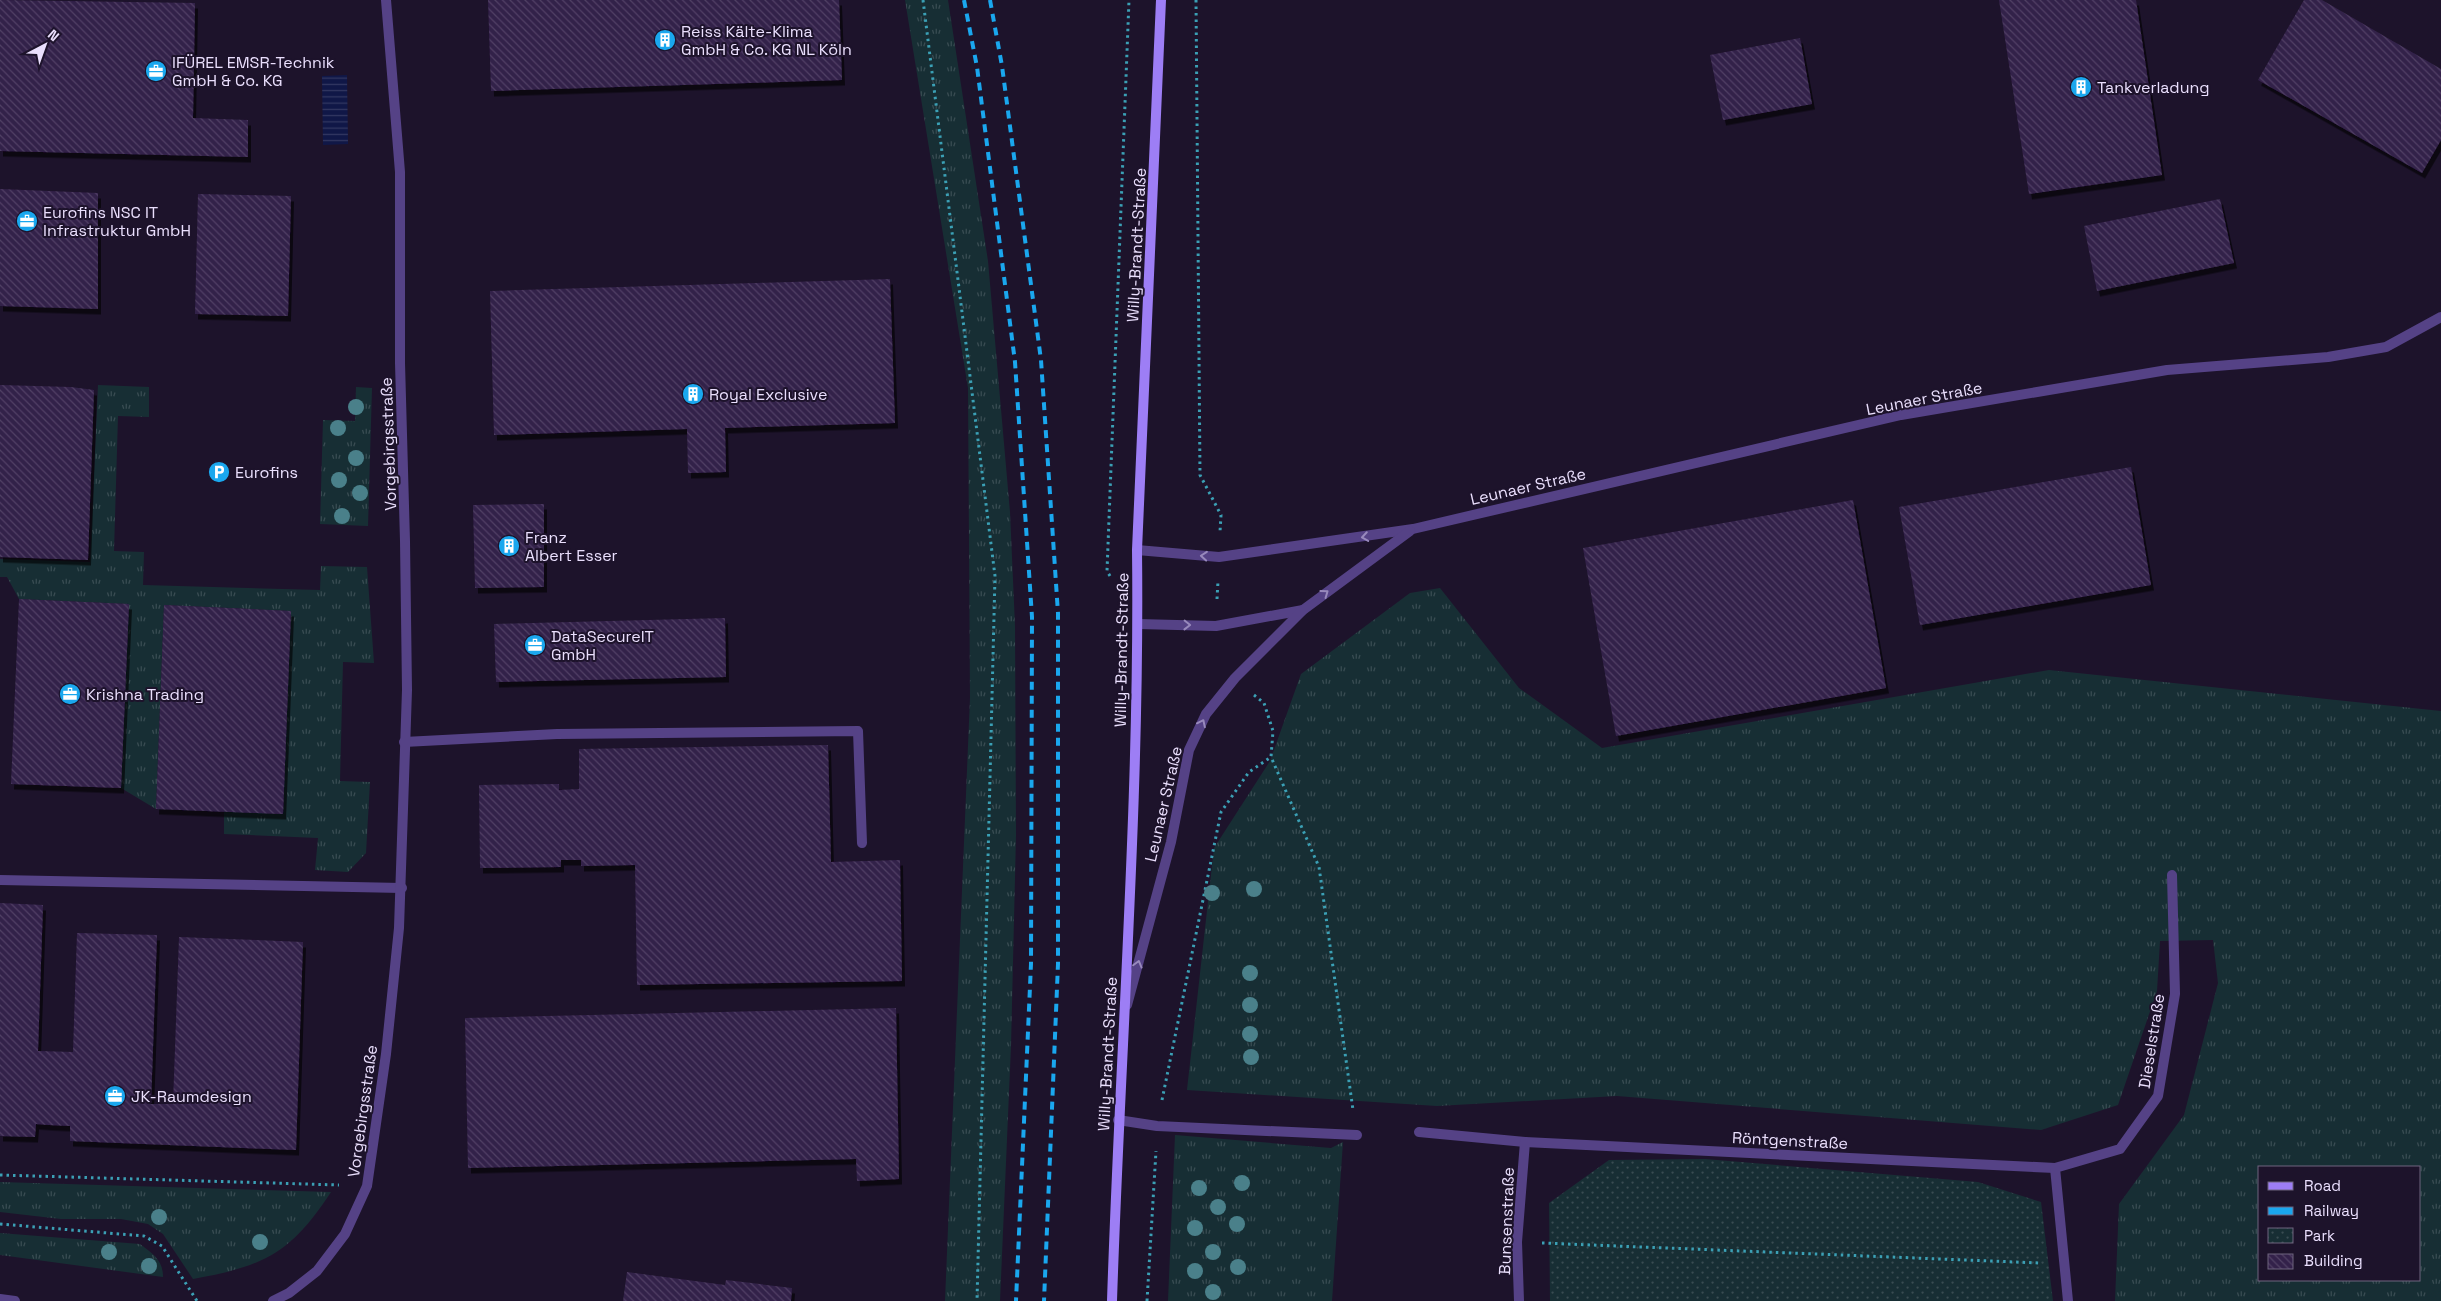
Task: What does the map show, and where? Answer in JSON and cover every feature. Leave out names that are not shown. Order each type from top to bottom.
[{"type":"main road","name":"Willy-Brandt-Straße","points":[[1112,1301],[1118,1120],[1126,1011],[1138,624],[1137,550],[1161,0]]},
{"type":"street","name":"Vorgebirgsstraße","points":[[273,1301],[289,1293],[322,1265],[346,1234],[367,1186],[386,1054],[402,888],[404,742],[407,690],[401,372],[400,172],[386,0]]},
{"type":"street","name":"Leunaer Straße","points":[[1137,550],[1219,557],[1413,529],[1901,415],[2167,370],[2328,357],[2386,347],[2441,317]]},
{"type":"street","name":"Leunaer Straße","points":[[1126,1011],[1170,842],[1189,750],[1206,714],[1235,678],[1303,610],[1413,529]]},
{"type":"street","name":"Leunaer Straße","points":[[1138,624],[1216,626],[1303,610]]},
{"type":"street","points":[[404,742],[557,734],[858,731],[862,843]]},
{"type":"street","name":"Dieselstraße","points":[[2055,1168],[2120,1149],[2158,1096],[2175,994],[2172,875]]},
{"type":"street","points":[[0,880],[402,888]]},
{"type":"street","points":[[1118,1120],[1157,1126],[1357,1135]]},
{"type":"street","name":"Röntgenstraße","points":[[1419,1132],[1524,1142],[2055,1168]]},
{"type":"street","name":"Bunsenstraße","points":[[1519,1301],[1517,1242],[1524,1142]]},
{"type":"street","points":[[2055,1168],[2068,1301]]},
{"type":"street","points":[[0,1299],[15,1301]]},
{"type":"path","points":[[923,0],[995,576],[977,1301]]},
{"type":"path","points":[[1112,578],[1107,571],[1130,0]]},
{"type":"path","points":[[1196,0],[1200,475],[1221,515],[1216,626]]},
{"type":"path","points":[[1147,1301],[1157,1126],[1221,812],[1249,772],[1271,757],[1319,867],[1357,1135]]},
{"type":"path","points":[[0,1175],[367,1186]]},
{"type":"path","points":[[0,1224],[144,1236],[162,1246],[197,1301]]},
{"type":"path","points":[[1517,1242],[2063,1264]]},
{"type":"green space","points":[[905,0],[948,0],[988,261],[1010,512],[1015,626],[1016,835],[1011,1046],[1000,1301],[945,1301],[970,698],[968,388]]},
{"type":"green space","points":[[98,385],[149,387],[149,417],[118,416],[114,551],[144,552],[143,585],[320,590],[321,566],[367,567],[374,663],[343,662],[340,781],[370,782],[366,853],[348,872],[315,870],[318,838],[224,834],[224,811],[283,814],[291,611],[164,605],[156,809],[121,788],[129,604],[19,599],[7,577],[0,577],[0,559],[90,562]]},
{"type":"green space","points":[[356,387],[372,388],[368,526],[320,524],[323,420],[355,421]]},
{"type":"green space","points":[[1440,588],[1519,688],[1602,748],[2049,670],[2441,711],[2441,1301],[2115,1301],[2119,1204],[2184,1115],[2218,983],[2213,940],[2160,941],[2157,991],[2118,1105],[2041,1130],[1617,1096],[1437,1106],[1187,1090],[1214,848],[1270,761],[1301,674],[1410,593]]},
{"type":"green space","points":[[1175,1135],[1331,1148],[1343,1142],[1332,1301],[1168,1301]]},
{"type":"green space","points":[[1705,1159],[1978,1182],[2041,1202],[2053,1301],[1550,1301],[1549,1203],[1609,1160]]},
{"type":"green space","points":[[0,1182],[331,1192],[303,1230],[274,1253],[258,1262],[193,1279],[163,1234],[148,1224],[121,1219],[61,1219],[0,1212]]},
{"type":"green space","points":[[0,1233],[140,1244],[153,1254],[159,1262],[163,1271],[163,1277],[0,1255]]},
{"type":"shaded area","points":[[347,75],[348,144],[323,145],[322,76]]},
{"type":"building","points":[[0,0],[195,3],[193,118],[248,120],[248,157],[0,151]]},
{"type":"building","name":"Reiss Kälte-Klima GmbH & Co. KG NL Köln","points":[[488,0],[839,0],[842,80],[491,91]]},
{"type":"building","name":"Tankverladung","points":[[1999,0],[2136,0],[2162,175],[2029,194]]},
{"type":"building","points":[[2304,0],[2322,0],[2441,69],[2441,140],[2422,173],[2258,80]]},
{"type":"building","points":[[1800,38],[1812,104],[1723,120],[1710,55]]},
{"type":"building","points":[[0,189],[98,193],[98,309],[0,306]]},
{"type":"building","points":[[198,194],[291,196],[288,316],[195,314]]},
{"type":"building","points":[[2220,199],[2234,263],[2097,291],[2084,226]]},
{"type":"building","name":"Royal Exclusive","points":[[890,279],[895,423],[725,428],[726,472],[688,473],[687,429],[494,435],[490,291]]},
{"type":"building","points":[[0,385],[71,387],[94,390],[88,560],[0,557]]},
{"type":"building","points":[[2131,467],[2151,585],[1920,625],[1899,507]]},
{"type":"building","points":[[1853,500],[1886,688],[1616,736],[1583,548]]},
{"type":"building","name":"Franz Albert Esser","points":[[544,504],[544,587],[475,588],[473,505]]},
{"type":"building","name":"Krishna Trading","points":[[19,599],[129,604],[121,788],[11,784]]},
{"type":"building","points":[[164,605],[291,611],[283,814],[156,809]]},
{"type":"building","points":[[725,618],[726,677],[496,682],[494,624]]},
{"type":"building","points":[[828,745],[831,862],[900,860],[902,981],[637,985],[635,865],[581,866],[581,860],[561,860],[561,867],[480,868],[479,785],[559,784],[559,790],[579,789],[579,749]]},
{"type":"building","points":[[0,903],[43,905],[38,1051],[73,1052],[77,933],[157,935],[151,1104],[173,1104],[179,937],[303,942],[296,1150],[70,1141],[70,1126],[36,1124],[35,1137],[0,1136]]},
{"type":"building","points":[[896,1008],[899,1179],[857,1181],[856,1159],[468,1168],[465,1018]]},
{"type":"building","points":[[627,1272],[725,1285],[726,1280],[792,1288],[791,1301],[623,1301]]},
{"type":"railway","points":[[964,0],[977,67],[1015,362],[1032,617],[1031,964],[1016,1301]]},
{"type":"railway","points":[[990,0],[1002,66],[1041,360],[1058,613],[1058,964],[1044,1301]]},
{"type":"place","name":"Reiss Kälte-Klima GmbH & Co. KG NL Köln","points":[[665,40]]},
{"type":"place","name":"IFÜREL EMSR-Technik GmbH & Co. KG","points":[[156,71]]},
{"type":"place","name":"Tankverladung","points":[[2081,87]]},
{"type":"place","name":"Eurofins NSC IT Infrastruktur GmbH","points":[[27,221]]},
{"type":"place","name":"Royal Exclusive","points":[[693,394]]},
{"type":"place","name":"Eurofins","points":[[219,472]]},
{"type":"place","name":"Franz Albert Esser","points":[[509,546]]},
{"type":"place","name":"DataSecureIT GmbH","points":[[535,645]]},
{"type":"place","name":"Krishna Trading","points":[[70,694]]},
{"type":"place","name":"JK-Raumdesign","points":[[115,1096]]}]
